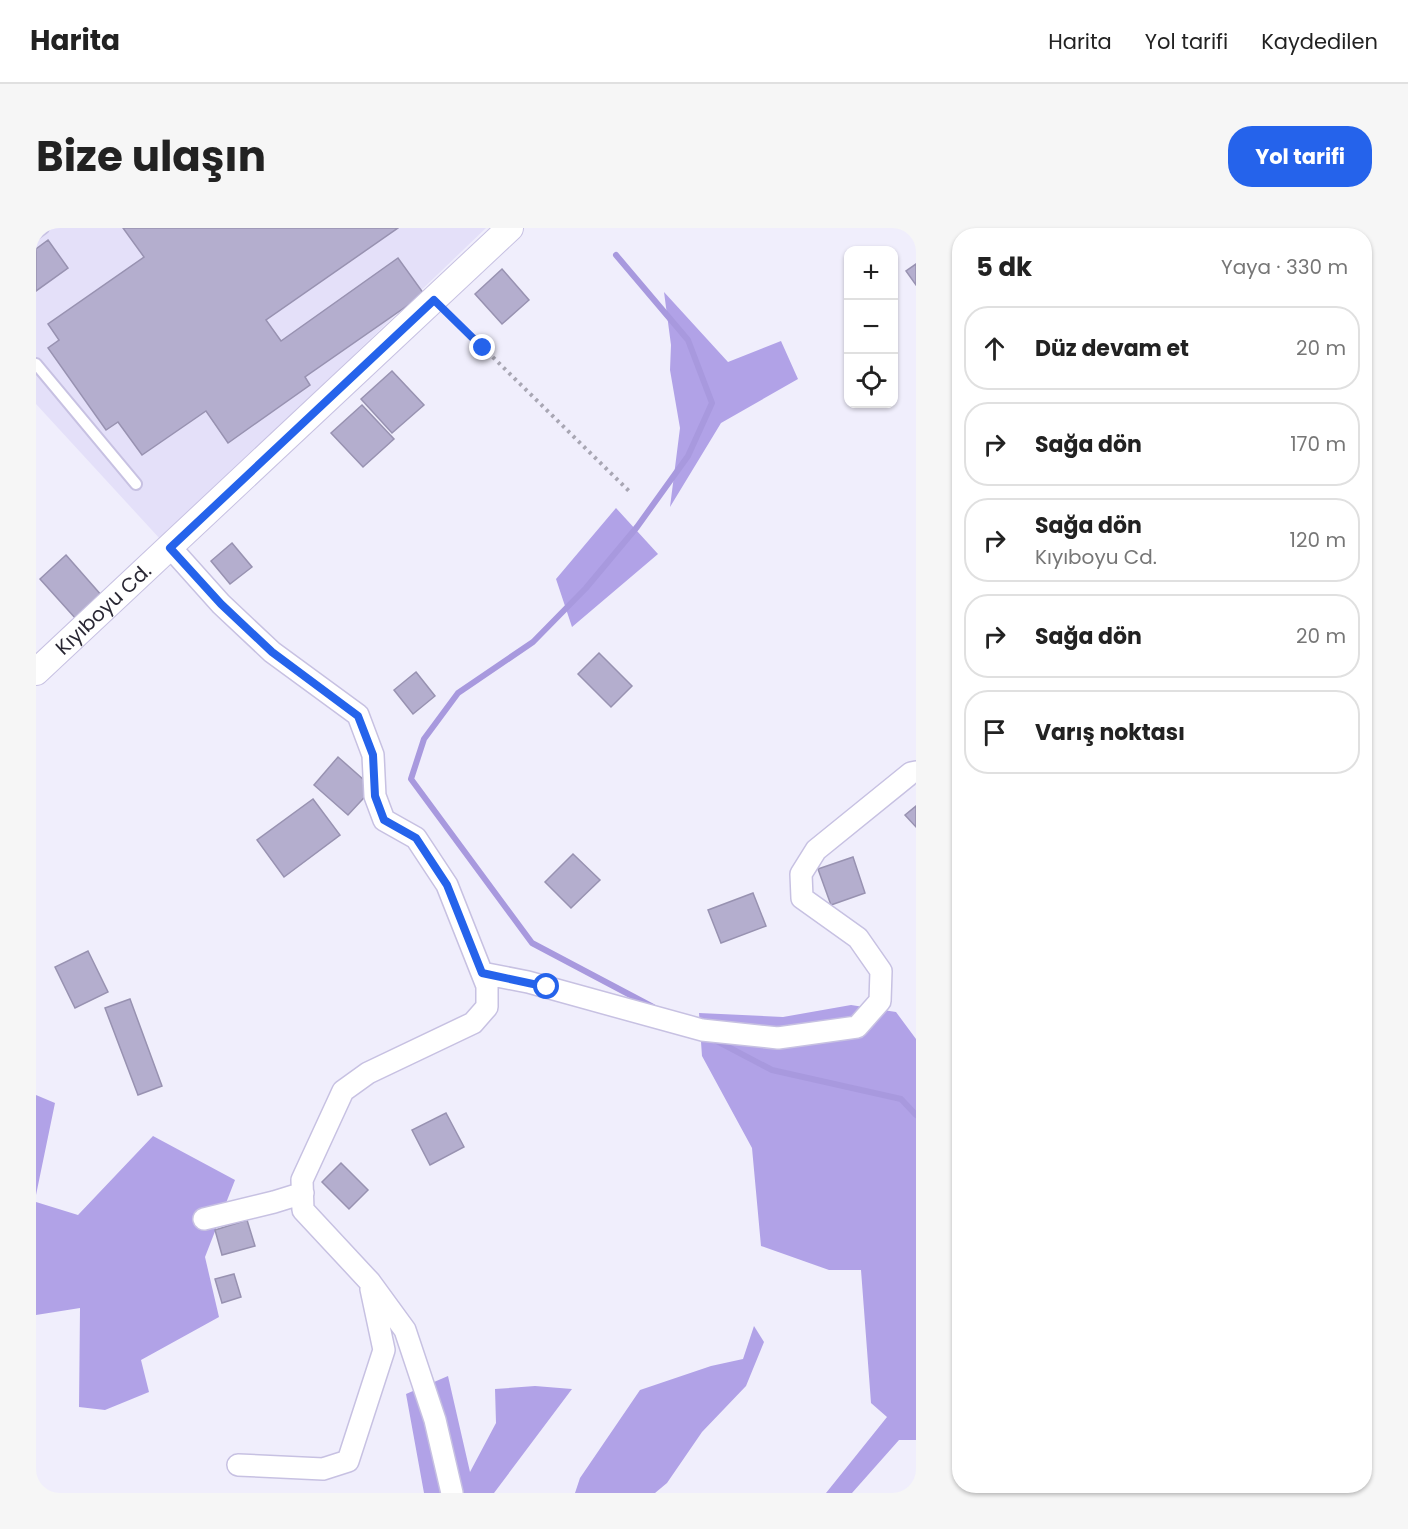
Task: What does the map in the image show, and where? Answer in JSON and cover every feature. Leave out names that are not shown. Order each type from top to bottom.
[{"type":"street","name":"Kıyıboyu Cd.","points":[[36,672],[510,228]]},
{"type":"street","points":[[170,548],[221,604],[272,652],[358,716],[373,755],[375,796],[384,820],[416,838],[447,885],[487,986],[487,1007],[473,1023],[368,1073],[343,1090],[302,1180],[303,1210],[369,1282],[405,1330],[435,1420],[452,1493]]},
{"type":"street","points":[[482,973],[528,982],[702,1030],[778,1038],[857,1027],[880,1001],[880,971],[858,938],[802,898],[801,874],[816,850],[911,773],[916,772]]},
{"type":"street","points":[[204,1219],[274,1202],[303,1192]]},
{"type":"street","points":[[238,1465],[323,1469],[348,1461],[384,1350],[369,1282]]},
{"type":"lane","points":[[36,233],[43,228]]},
{"type":"lane","points":[[36,364],[136,484]]},
{"type":"path","points":[[434,300],[631,493]]},
{"type":"shaded area","points":[[36,228],[486,228],[161,540],[36,404]]},
{"type":"shaded area","points":[[664,292],[728,362],[781,341],[798,379],[721,423],[670,507],[680,428],[670,370],[671,345]]},
{"type":"shaded area","points":[[616,508],[658,554],[572,627],[556,579]]},
{"type":"shaded area","points":[[851,1005],[896,1012],[916,1039],[916,1440],[899,1440],[852,1493],[826,1493],[887,1417],[871,1403],[861,1270],[829,1270],[761,1246],[752,1148],[702,1056],[699,1013],[783,1017]]},
{"type":"shaded area","points":[[36,1095],[55,1103],[36,1195]]},
{"type":"shaded area","points":[[153,1136],[235,1180],[205,1257],[219,1317],[141,1360],[149,1392],[105,1410],[79,1407],[80,1308],[36,1315],[36,1202],[78,1215]]},
{"type":"shaded area","points":[[754,1326],[764,1342],[746,1386],[702,1432],[667,1483],[655,1493],[575,1493],[580,1478],[640,1390],[711,1366],[743,1359]]},
{"type":"shaded area","points":[[448,1376],[470,1472],[496,1423],[495,1389],[535,1386],[572,1389],[494,1493],[424,1493],[406,1394]]},
{"type":"building","points":[[123,228],[398,228],[266,320],[281,341],[398,258],[424,294],[305,377],[310,385],[228,443],[206,411],[142,455],[118,422],[106,430],[48,348],[59,340],[48,324],[144,257]]},
{"type":"building","points":[[48,240],[68,268],[36,291],[36,249]]},
{"type":"building","points":[[916,264],[916,285],[906,271]]},
{"type":"building","points":[[502,269],[529,300],[502,324],[475,294]]},
{"type":"building","points":[[392,371],[424,405],[392,433],[361,399]]},
{"type":"building","points":[[362,405],[394,439],[363,467],[331,433]]},
{"type":"building","points":[[232,543],[252,567],[230,584],[211,561]]},
{"type":"building","points":[[66,555],[102,596],[76,619],[40,579]]},
{"type":"building","points":[[599,653],[632,686],[611,707],[578,674]]},
{"type":"building","points":[[416,672],[435,696],[413,714],[394,690]]},
{"type":"building","points":[[338,757],[373,788],[348,815],[314,785]]},
{"type":"building","points":[[313,799],[340,835],[284,877],[257,840]]},
{"type":"building","points":[[916,806],[916,827],[905,815]]},
{"type":"building","points":[[573,854],[600,880],[571,908],[545,882]]},
{"type":"building","points":[[853,857],[865,893],[831,905],[818,869]]},
{"type":"building","points":[[753,893],[766,926],[721,943],[708,910]]},
{"type":"building","points":[[88,951],[108,992],[75,1008],[55,967]]},
{"type":"building","points":[[130,999],[162,1086],[138,1095],[105,1008]]},
{"type":"building","points":[[446,1113],[464,1147],[430,1165],[412,1130]]},
{"type":"building","points":[[341,1163],[368,1190],[349,1209],[322,1182]]},
{"type":"building","points":[[247,1220],[255,1246],[222,1255],[215,1230]]},
{"type":"building","points":[[234,1274],[241,1297],[222,1303],[215,1279]]},
{"type":"waterway","points":[[616,255],[688,340],[712,403],[688,456],[637,527],[586,588],[533,642],[458,693],[424,739],[411,779],[532,943],[653,1007]]},
{"type":"waterway","points":[[713,1039],[772,1070],[901,1099],[916,1115]]},
{"type":"route","points":[[483,348],[434,300],[170,548],[221,604],[272,652],[358,716],[373,755],[375,796],[384,820],[416,838],[447,885],[482,973],[547,987]]}]
